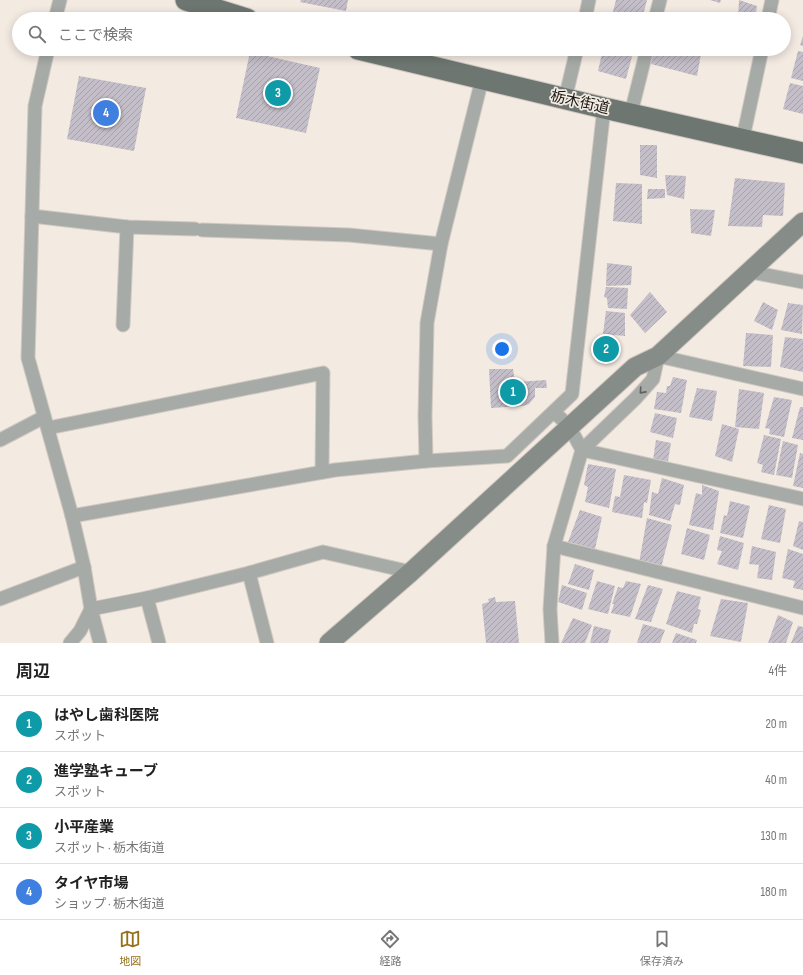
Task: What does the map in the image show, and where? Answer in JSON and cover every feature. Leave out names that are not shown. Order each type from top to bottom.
[{"type":"main road","points":[[186,0],[216,5],[232,12]]},
{"type":"main road","name":"栃木街道","points":[[387,56],[604,108],[743,138],[803,153]]},
{"type":"street","points":[[57,12],[60,0]]},
{"type":"street","points":[[586,12],[589,0]]},
{"type":"street","points":[[657,12],[660,0]]},
{"type":"street","points":[[769,12],[772,0]]},
{"type":"street","points":[[46,56],[35,106],[28,358],[72,516],[84,567],[91,609],[100,643]]},
{"type":"street","points":[[565,98],[575,56]]},
{"type":"street","points":[[631,113],[645,56]]},
{"type":"street","points":[[743,138],[761,56]]},
{"type":"street","points":[[426,461],[425,416],[427,323],[441,244],[482,79]]},
{"type":"street","points":[[72,516],[322,472],[426,461],[507,456],[572,394],[604,108]]},
{"type":"street","points":[[32,216],[127,227],[349,235],[441,244]]},
{"type":"street","points":[[329,643],[412,572],[635,366],[658,356],[803,222]]},
{"type":"street","points":[[123,325],[127,227]]},
{"type":"street","points":[[750,272],[803,282]]},
{"type":"street","points":[[658,356],[803,389]]},
{"type":"street","points":[[552,643],[550,609],[554,546],[582,450],[636,398],[653,379],[658,356]]},
{"type":"street","points":[[0,440],[46,422],[323,373],[322,472]]},
{"type":"street","points":[[554,412],[569,426],[582,450],[803,499]]},
{"type":"street","points":[[554,546],[803,608]]},
{"type":"street","points":[[91,609],[147,598],[249,573],[323,552],[412,572]]},
{"type":"street","points":[[0,599],[84,567]]},
{"type":"street","points":[[249,573],[267,643]]},
{"type":"street","points":[[147,598],[159,643]]},
{"type":"street","points":[[70,643],[80,631],[91,609]]},
{"type":"building","points":[[301,0],[348,0],[346,11],[300,2]]},
{"type":"building","points":[[616,0],[647,0],[644,12],[613,12]]},
{"type":"building","points":[[710,0],[721,0],[720,3]]},
{"type":"building","points":[[739,0],[757,6],[756,12],[738,12]]},
{"type":"building","points":[[803,36],[803,46],[800,45]]},
{"type":"building","points":[[798,51],[803,52],[803,81],[791,78]]},
{"type":"building","points":[[249,56],[268,56],[320,68],[306,133],[236,118]]},
{"type":"building","points":[[601,56],[632,56],[626,79],[598,71]]},
{"type":"building","points":[[653,56],[701,56],[697,76],[651,64]]},
{"type":"building","points":[[79,76],[146,88],[134,151],[67,139]]},
{"type":"building","points":[[790,83],[803,86],[803,114],[783,109]]},
{"type":"building","points":[[640,145],[657,145],[657,178],[640,175]]},
{"type":"building","points":[[665,175],[686,176],[684,199],[667,195]]},
{"type":"building","points":[[735,178],[785,183],[783,216],[763,215],[762,227],[728,226]]},
{"type":"building","points":[[616,183],[642,184],[642,224],[613,221]]},
{"type":"building","points":[[648,189],[665,189],[665,198],[647,199]]},
{"type":"building","points":[[690,209],[715,210],[711,236],[691,233]]},
{"type":"building","points":[[607,263],[632,266],[631,285],[606,286]]},
{"type":"building","points":[[606,287],[628,288],[627,309],[608,308],[607,298],[604,297]]},
{"type":"building","points":[[650,292],[667,312],[645,333],[630,315]]},
{"type":"building","points":[[763,302],[778,310],[772,330],[754,321]]},
{"type":"building","points":[[788,303],[803,305],[802,334],[781,330]]},
{"type":"building","points":[[606,311],[625,313],[625,336],[603,334]]},
{"type":"building","points":[[746,333],[773,335],[771,367],[743,366]]},
{"type":"building","points":[[785,337],[803,339],[803,372],[780,367]]},
{"type":"building","points":[[598,338],[619,342],[614,360],[595,355]]},
{"type":"building","points":[[489,369],[513,369],[515,382],[546,380],[547,388],[535,388],[535,397],[529,404],[523,406],[491,408]]},
{"type":"building","points":[[673,377],[687,380],[681,413],[654,409],[657,392],[666,393],[667,386],[670,386]]},
{"type":"building","points":[[697,388],[717,391],[712,421],[689,417]]},
{"type":"building","points":[[739,389],[764,393],[759,429],[735,427]]},
{"type":"building","points":[[774,397],[792,400],[784,437],[769,434],[770,429],[765,428]]},
{"type":"building","points":[[800,407],[803,407],[803,440],[792,438]]},
{"type":"building","points":[[655,413],[677,418],[673,438],[650,432]]},
{"type":"building","points":[[722,424],[739,429],[732,462],[715,456]]},
{"type":"building","points":[[764,435],[781,439],[774,475],[761,472],[763,465],[757,463]]},
{"type":"building","points":[[656,440],[671,443],[668,461],[653,460]]},
{"type":"building","points":[[783,441],[798,445],[792,478],[776,475]]},
{"type":"building","points":[[800,453],[803,454],[803,488],[793,486]]},
{"type":"building","points":[[588,464],[616,469],[609,508],[585,502],[588,487],[584,485]]},
{"type":"building","points":[[624,475],[651,480],[647,503],[644,502],[642,518],[612,512],[615,496],[620,497]]},
{"type":"building","points":[[662,478],[684,485],[680,505],[675,504],[670,521],[649,515],[652,492],[658,494]]},
{"type":"building","points":[[702,485],[719,491],[713,530],[689,525],[696,493],[702,495]]},
{"type":"building","points":[[730,501],[750,506],[743,538],[720,533],[724,515],[727,516]]},
{"type":"building","points":[[769,505],[786,509],[780,543],[761,539]]},
{"type":"building","points":[[580,510],[602,517],[595,549],[568,542]]},
{"type":"building","points":[[647,518],[672,525],[661,568],[639,563]]},
{"type":"building","points":[[799,521],[803,522],[803,550],[793,546]]},
{"type":"building","points":[[687,528],[710,535],[704,560],[681,554]]},
{"type":"building","points":[[720,536],[744,543],[738,570],[717,564],[722,551],[717,550]]},
{"type":"building","points":[[752,546],[776,552],[772,580],[757,578],[759,565],[749,564]]},
{"type":"building","points":[[788,549],[803,554],[803,590],[793,588],[795,581],[782,578]]},
{"type":"building","points":[[575,564],[594,570],[589,590],[568,584]]},
{"type":"building","points":[[597,581],[615,586],[608,614],[588,609]]},
{"type":"building","points":[[626,581],[641,584],[630,617],[611,613],[614,604],[612,604],[618,587],[623,588]]},
{"type":"building","points":[[562,585],[587,593],[582,610],[558,602]]},
{"type":"building","points":[[648,585],[663,589],[651,622],[635,619]]},
{"type":"building","points":[[677,591],[701,597],[698,609],[701,610],[697,624],[694,624],[692,633],[666,624]]},
{"type":"building","points":[[495,597],[496,602],[515,601],[519,643],[486,643],[482,604],[489,602],[488,599]]},
{"type":"building","points":[[721,599],[748,603],[741,642],[710,636]]},
{"type":"building","points":[[778,615],[793,622],[786,643],[768,643]]},
{"type":"building","points":[[573,618],[592,625],[585,643],[561,643]]},
{"type":"building","points":[[643,624],[665,630],[660,643],[637,643]]},
{"type":"building","points":[[594,626],[611,630],[608,643],[590,643]]},
{"type":"building","points":[[798,626],[803,627],[803,643],[791,643]]},
{"type":"building","points":[[676,633],[697,640],[696,643],[672,643]]},
{"type":"place","name":"小平産業","points":[[278,93]]},
{"type":"place","name":"タイヤ市場","points":[[106,113]]},
{"type":"place","name":"進学塾キューブ","points":[[606,349]]},
{"type":"place","name":"はやし歯科医院","points":[[513,392]]}]
